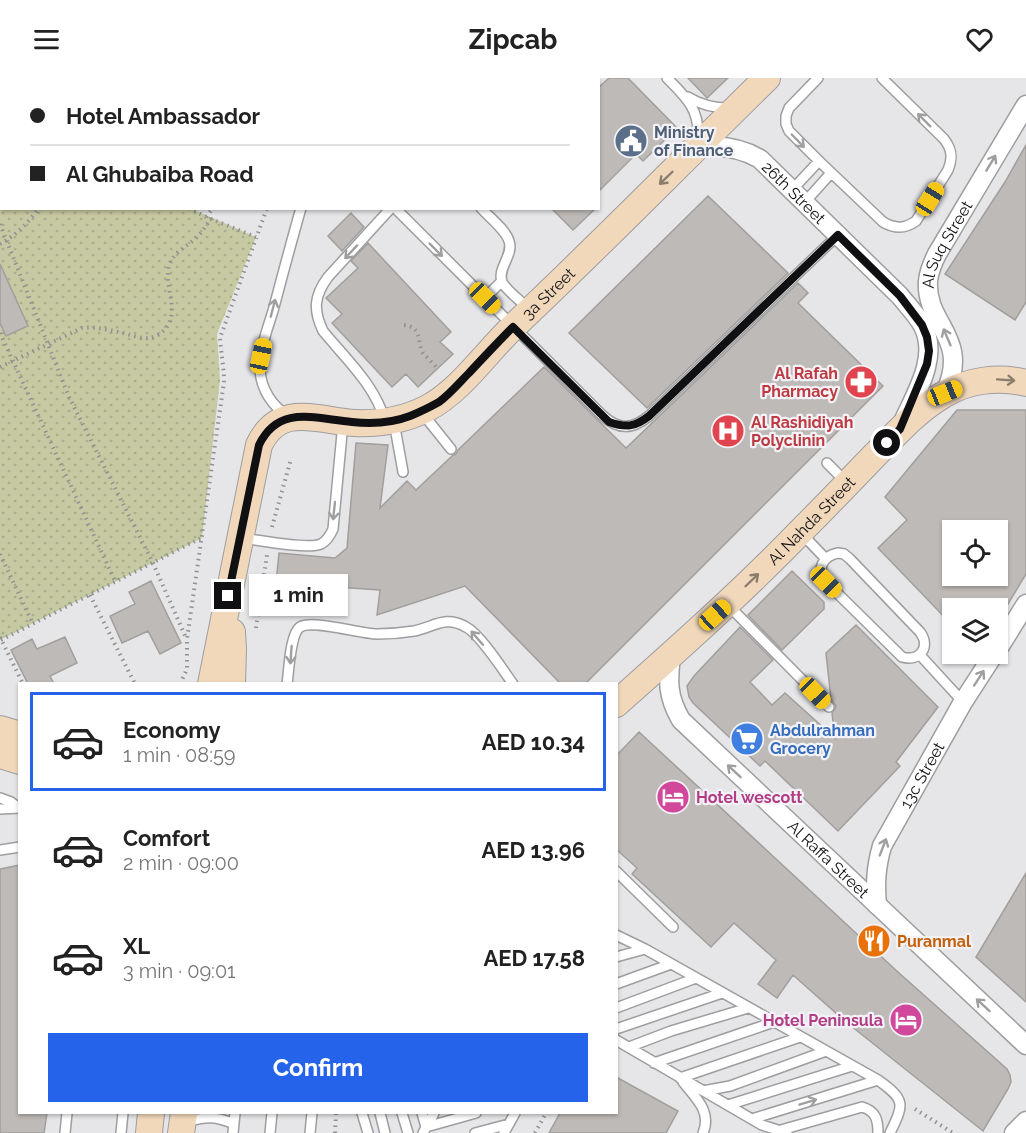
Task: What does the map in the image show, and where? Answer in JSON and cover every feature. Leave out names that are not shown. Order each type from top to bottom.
[{"type":"street","name":"3a Street","points":[[290,417],[371,423],[390,421],[407,417],[440,401],[767,78]]},
{"type":"street","name":"Al Suq Street","points":[[945,393],[950,382],[953,357],[951,345],[930,297],[928,282],[930,267],[1026,105]]},
{"type":"street","name":"26th Street","points":[[696,150],[723,146],[736,148],[760,159],[900,296],[922,325],[929,351],[927,364],[900,429]]},
{"type":"street","name":"Al Nahda Street","points":[[618,702],[727,604],[801,532],[900,429],[928,405],[945,393],[968,384],[993,379],[1010,379],[1026,383]]},
{"type":"street","points":[[216,681],[233,649],[228,596],[259,445],[268,430],[290,417]]},
{"type":"street","points":[[1008,633],[1026,604]]},
{"type":"street","name":"Al Raffa Street","points":[[672,655],[670,698],[681,720],[1026,1045]]},
{"type":"street","name":"13c Street","points":[[877,905],[877,865],[882,846],[963,702],[988,664]]},
{"type":"street","points":[[0,729],[18,734]]},
{"type":"street","points":[[0,755],[18,760]]},
{"type":"street","points":[[149,1133],[151,1114]]},
{"type":"street","points":[[1014,1133],[1026,1121]]},
{"type":"lane","points":[[667,78],[686,96],[702,105],[738,107]]},
{"type":"lane","points":[[818,78],[808,83],[789,108],[786,116],[789,131],[883,222],[896,228],[916,221],[948,170],[952,154],[949,146],[882,78]]},
{"type":"lane","points":[[686,96],[698,122],[696,150]]},
{"type":"lane","points":[[798,196],[819,161]]},
{"type":"lane","points":[[798,196],[831,173]]},
{"type":"lane","points":[[290,417],[281,412],[268,397],[261,380],[260,368],[263,344],[300,210]]},
{"type":"lane","points":[[391,210],[321,286],[316,309],[323,331],[370,388],[390,421],[403,472]]},
{"type":"lane","points":[[395,210],[485,298],[522,319]]},
{"type":"lane","points":[[483,210],[505,233],[510,243],[509,253],[501,273],[502,281],[522,319],[609,422],[620,426],[640,423],[649,416],[838,235]]},
{"type":"lane","points":[[485,298],[502,281]]},
{"type":"lane","points":[[421,411],[452,449]]},
{"type":"lane","points":[[240,537],[313,546],[323,543],[333,529],[344,421]]},
{"type":"lane","points":[[827,463],[848,484]]},
{"type":"lane","points":[[801,532],[825,558]]},
{"type":"lane","points":[[837,553],[850,559],[924,637],[924,649],[920,655],[908,659],[902,657],[826,582],[820,570],[825,558],[837,553]]},
{"type":"lane","points":[[727,604],[829,707]]},
{"type":"lane","points":[[287,682],[292,641],[294,633],[300,627],[317,624],[364,633],[387,634],[416,631],[442,621],[456,622],[469,628],[511,682]]},
{"type":"lane","points":[[920,655],[963,702]]},
{"type":"lane","points":[[0,798],[18,807]]},
{"type":"lane","points":[[0,809],[18,808]]},
{"type":"lane","points":[[0,850],[18,847]]},
{"type":"lane","points":[[618,874],[673,927]]},
{"type":"lane","points":[[618,936],[645,949],[893,1090],[900,1103],[899,1113],[890,1133]]},
{"type":"lane","points":[[618,956],[645,949]]},
{"type":"lane","points":[[618,983],[670,964]]},
{"type":"lane","points":[[618,1007],[696,978]]},
{"type":"lane","points":[[618,1028],[722,993]]},
{"type":"lane","points":[[629,1047],[671,1031],[748,1008]]},
{"type":"lane","points":[[654,1063],[774,1022]]},
{"type":"lane","points":[[680,1078],[800,1037]]},
{"type":"lane","points":[[618,1041],[773,1130],[862,1107],[874,1113],[878,1120],[878,1133]]},
{"type":"lane","points":[[703,1091],[730,1086],[826,1051]]},
{"type":"lane","points":[[728,1105],[852,1066]]},
{"type":"lane","points":[[680,1078],[704,1110],[706,1124],[703,1133]]},
{"type":"lane","points":[[752,1119],[878,1080]]},
{"type":"lane","points":[[65,1133],[67,1114]]},
{"type":"lane","points":[[121,1133],[123,1114]]},
{"type":"lane","points":[[270,1133],[272,1114]]},
{"type":"lane","points":[[310,1133],[312,1114]]},
{"type":"lane","points":[[362,1114],[368,1133]]},
{"type":"lane","points":[[380,1114],[385,1133]]},
{"type":"lane","points":[[402,1114],[408,1133]]},
{"type":"lane","points":[[422,1114],[424,1130]]},
{"type":"lane","points":[[424,1130],[433,1114]]},
{"type":"lane","points":[[424,1130],[473,1114]]},
{"type":"lane","points":[[475,1133],[506,1129],[514,1114]]},
{"type":"lane","points":[[182,1123],[213,1117],[221,1118],[233,1128]]},
{"type":"path","points":[[0,244],[28,222],[37,210]]},
{"type":"path","points":[[193,210],[256,237]]},
{"type":"path","points":[[0,367],[82,328],[92,327],[139,338],[150,338],[159,334],[167,327],[171,318],[168,276],[172,258],[200,234],[212,210]]},
{"type":"path","points":[[181,682],[188,669],[187,639],[224,382],[220,338],[266,210]]},
{"type":"path","points":[[0,224],[69,397],[153,563],[187,639]]},
{"type":"path","points":[[404,325],[413,327],[417,332],[424,353],[437,368]]},
{"type":"path","points":[[0,333],[115,581]]},
{"type":"path","points":[[255,637],[269,542],[291,459]]},
{"type":"path","points":[[22,682],[1,638],[202,538]]},
{"type":"path","points":[[0,554],[33,624]]},
{"type":"path","points":[[90,595],[134,682]]},
{"type":"path","points":[[899,1098],[953,1133]]},
{"type":"path","points":[[335,1133],[336,1114]]},
{"type":"path","points":[[536,1133],[546,1114]]},
{"type":"green space","points":[[0,210],[194,210],[256,237],[217,334],[220,380],[202,538],[0,640]]},
{"type":"building","name":"Ministry of Finance","points":[[609,78],[628,78],[677,128],[643,161],[636,154],[600,190],[600,86]]},
{"type":"building","points":[[688,78],[728,78],[707,98]]},
{"type":"building","points":[[1026,145],[1026,302],[1015,320],[945,274],[1005,182]]},
{"type":"building","points":[[708,196],[788,273],[647,408],[569,333]]},
{"type":"building","points":[[553,210],[594,210],[573,230]]},
{"type":"building","points":[[351,213],[364,227],[342,251],[328,236]]},
{"type":"building","points":[[368,243],[451,332],[440,342],[453,354],[418,387],[406,374],[392,387],[332,323],[342,314],[326,298],[358,268],[351,261]]},
{"type":"building","points":[[0,264],[28,326],[6,336],[0,323]]},
{"type":"building","points":[[798,283],[808,293],[798,303],[883,386],[587,682],[559,682],[465,586],[377,615],[380,590],[276,583],[279,553],[335,558],[347,548],[356,443],[388,445],[380,508],[407,481],[416,490],[544,367],[626,448]]},
{"type":"building","points":[[957,410],[1026,410],[1026,574],[1008,604],[1008,598],[942,598],[942,615],[878,548],[907,520],[885,497]]},
{"type":"building","points":[[792,571],[824,602],[824,609],[782,650],[748,615]]},
{"type":"building","points":[[151,581],[181,643],[160,654],[148,631],[122,643],[110,616],[135,604],[129,592]]},
{"type":"building","points":[[856,625],[938,707],[896,762],[900,766],[838,831],[765,761],[760,766],[693,703],[687,686],[740,627],[773,660],[750,682],[772,705],[785,693],[835,738],[832,713],[836,706],[831,699],[826,653]]},
{"type":"building","points":[[65,637],[77,663],[50,676],[53,682],[27,682],[11,650],[32,639],[37,649]]},
{"type":"building","points":[[639,732],[899,973],[1007,1069],[1011,1082],[983,1131],[846,1022],[793,975],[777,998],[758,984],[776,960],[734,923],[711,947],[632,874],[637,868],[618,851],[618,754]]},
{"type":"building","points":[[18,865],[18,1114],[47,1114],[44,1133],[0,1133],[0,869]]},
{"type":"building","points":[[1026,873],[1026,1002],[976,957]]},
{"type":"building","points":[[618,1078],[678,1111],[666,1133],[549,1133],[559,1114],[618,1114]]},
{"type":"place","name":"Ministry of Finance","points":[[631,141]]},
{"type":"place","name":"Al Rafah Pharmacy","points":[[861,382]]},
{"type":"place","name":"Al Rashidiyah Polyclinin","points":[[728,431]]},
{"type":"place","name":"Abdulrahman Grocery","points":[[747,739]]},
{"type":"place","name":"Hotel wescott","points":[[673,797]]},
{"type":"place","name":"Puranmal","points":[[874,941]]},
{"type":"place","name":"Hotel Peninsula","points":[[906,1020]]},
{"type":"route","points":[[228,596],[259,445],[274,424],[290,417],[371,423],[407,417],[440,401],[513,327],[609,422],[620,426],[640,423],[838,235],[900,296],[915,314],[927,337],[929,351],[927,364],[900,429],[887,443]]}]
